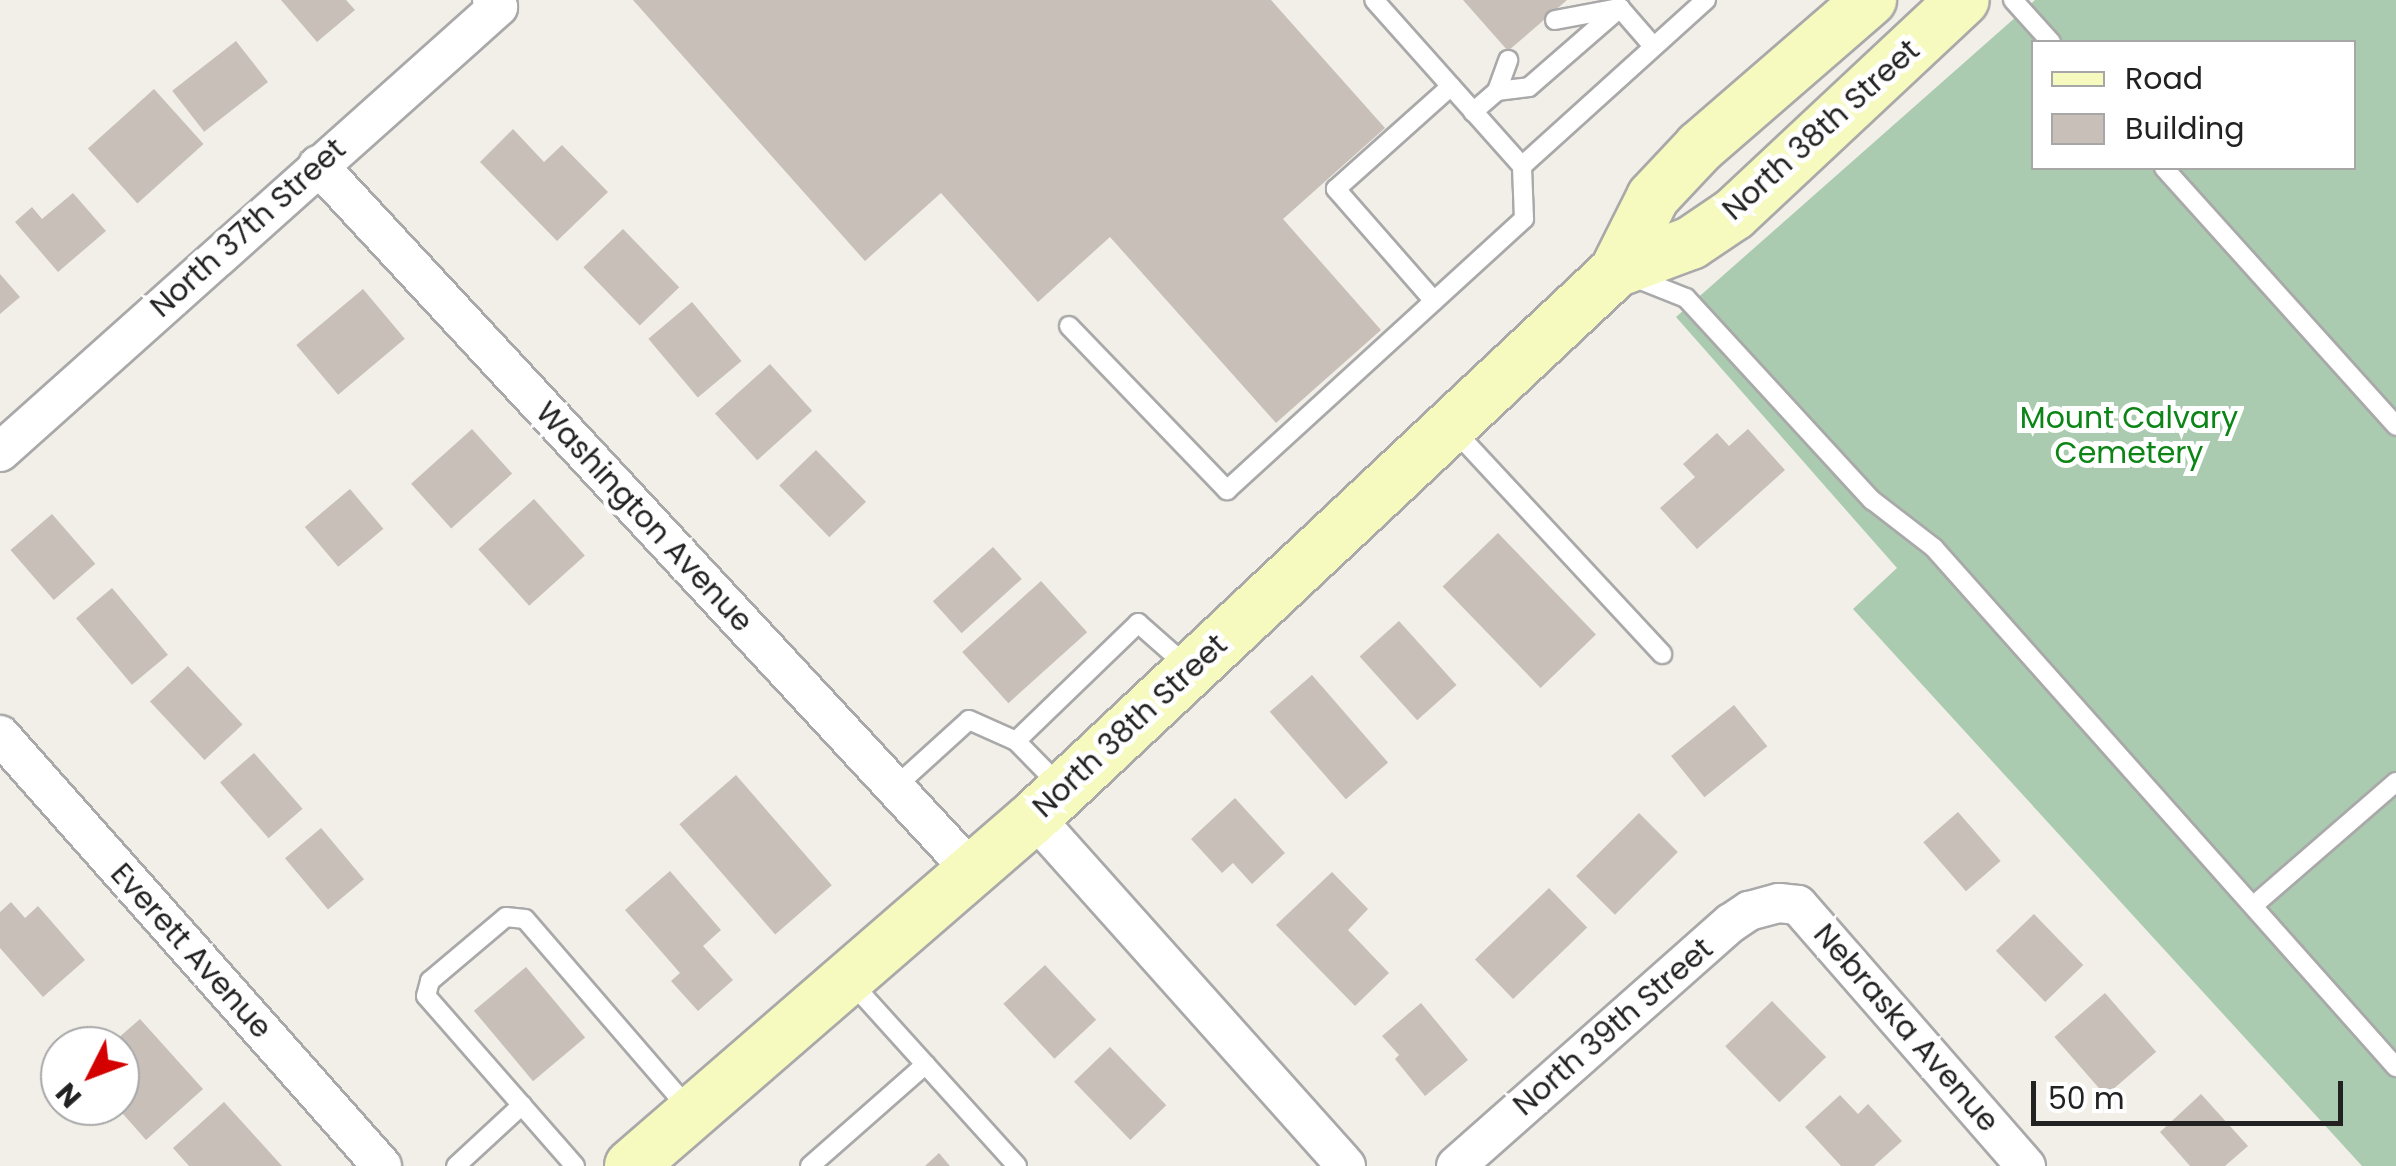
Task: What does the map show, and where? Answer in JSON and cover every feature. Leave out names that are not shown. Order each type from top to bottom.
[{"type":"main road","name":"North 38th Street","points":[[631,1166],[1048,803],[1616,271],[1653,197],[1870,0]]},
{"type":"main road","name":"North 38th Street","points":[[1616,271],[1690,243],[1734,214],[1963,0]]},
{"type":"street","name":"North 37th Street","points":[[0,452],[495,4]]},
{"type":"street","name":"Washington Avenue","points":[[318,165],[970,870]]},
{"type":"street","name":"Everett Avenue","points":[[0,735],[382,1166]]},
{"type":"street","points":[[1048,803],[1346,1166]]},
{"type":"street","name":"North 39th Street","points":[[1456,1166],[1731,923],[1749,911],[1779,903]]},
{"type":"street","name":"Nebraska Avenue","points":[[1779,903],[1798,905],[2026,1166]]},
{"type":"lane","points":[[1070,326],[1226,490],[1524,219],[1522,166],[1374,0]]},
{"type":"lane","points":[[1522,166],[1706,0]]},
{"type":"lane","points":[[2013,0],[2050,40]]},
{"type":"lane","points":[[1620,8],[1654,46]]},
{"type":"lane","points":[[1555,20],[1620,8]]},
{"type":"lane","points":[[1497,91],[1529,87],[1620,8]]},
{"type":"lane","points":[[1473,112],[1497,91],[1508,60]]},
{"type":"lane","points":[[1434,301],[1336,189],[1450,86]]},
{"type":"lane","points":[[2166,170],[2396,426]]},
{"type":"lane","points":[[1616,271],[1686,298],[1872,500],[1934,548],[2396,1066]]},
{"type":"lane","points":[[1450,426],[1662,654]]},
{"type":"lane","points":[[1016,741],[1138,623],[1190,668]]},
{"type":"lane","points":[[894,788],[969,720],[1016,741],[1048,803]]},
{"type":"lane","points":[[2254,905],[2396,782]]},
{"type":"lane","points":[[574,1166],[426,996],[430,981],[506,917],[525,919],[692,1113]]},
{"type":"lane","points":[[847,978],[1016,1166]]},
{"type":"lane","points":[[810,1166],[926,1064]]},
{"type":"lane","points":[[456,1166],[522,1105]]},
{"type":"green space","name":"Mount Calvary Cemetery","points":[[2035,0],[2396,0],[2396,1166],[2362,1166],[1853,609],[1897,568],[1676,317]]},
{"type":"building","points":[[281,0],[346,0],[355,10],[317,42]]},
{"type":"building","points":[[633,0],[1271,0],[1385,128],[1283,219],[1381,330],[1276,423],[1110,237],[1038,302],[941,193],[865,261]]},
{"type":"building","points":[[1463,0],[1567,0],[1508,51]]},
{"type":"building","points":[[236,41],[268,82],[204,132],[172,91]]},
{"type":"building","points":[[154,89],[204,144],[137,204],[88,149]]},
{"type":"building","points":[[513,129],[544,162],[562,145],[608,192],[557,241],[480,162]]},
{"type":"building","points":[[73,193],[106,231],[58,272],[15,222],[32,207],[42,219]]},
{"type":"building","points":[[623,229],[679,287],[640,325],[583,267]]},
{"type":"building","points":[[0,274],[20,297],[0,314]]},
{"type":"building","points":[[363,289],[405,339],[338,395],[296,345]]},
{"type":"building","points":[[692,302],[741,361],[698,398],[648,339]]},
{"type":"building","points":[[770,364],[812,411],[757,460],[715,414]]},
{"type":"building","points":[[472,429],[512,474],[451,528],[411,484]]},
{"type":"building","points":[[1748,429],[1785,470],[1697,549],[1660,508],[1695,477],[1683,464],[1717,433],[1729,446]]},
{"type":"building","points":[[816,450],[866,502],[829,537],[779,485]]},
{"type":"building","points":[[350,489],[383,529],[338,567],[305,527]]},
{"type":"building","points":[[534,499],[585,555],[529,606],[478,549]]},
{"type":"building","points":[[52,514],[95,564],[54,600],[10,550]]},
{"type":"building","points":[[1498,533],[1596,634],[1541,688],[1443,586]]},
{"type":"building","points":[[993,547],[1022,579],[962,633],[933,601]]},
{"type":"building","points":[[1041,581],[1087,632],[1008,703],[962,652]]},
{"type":"building","points":[[112,588],[168,655],[132,685],[76,618]]},
{"type":"building","points":[[1399,621],[1457,685],[1417,720],[1360,656]]},
{"type":"building","points":[[188,666],[243,725],[205,760],[150,701]]},
{"type":"building","points":[[1312,675],[1388,763],[1346,799],[1270,712]]},
{"type":"building","points":[[1734,705],[1767,746],[1704,797],[1671,756]]},
{"type":"building","points":[[254,753],[303,809],[269,838],[220,783]]},
{"type":"building","points":[[736,775],[832,885],[775,934],[679,824]]},
{"type":"building","points":[[1235,798],[1285,853],[1252,884],[1233,863],[1222,873],[1191,839]]},
{"type":"building","points":[[1958,812],[2001,861],[1966,891],[1923,842]]},
{"type":"building","points":[[1639,813],[1678,852],[1615,915],[1576,876]]},
{"type":"building","points":[[321,828],[364,879],[328,910],[285,858]]},
{"type":"building","points":[[670,871],[721,930],[703,946],[733,980],[698,1011],[671,981],[680,973],[625,910]]},
{"type":"building","points":[[1332,872],[1368,909],[1348,930],[1389,973],[1355,1006],[1276,925]]},
{"type":"building","points":[[1549,888],[1587,928],[1513,999],[1475,960]]},
{"type":"building","points":[[11,902],[25,918],[38,906],[85,960],[43,997],[0,948],[0,912]]},
{"type":"building","points":[[2034,914],[2083,965],[2045,1002],[1996,951]]},
{"type":"building","points":[[1045,965],[1096,1020],[1054,1059],[1003,1004]]},
{"type":"building","points":[[526,967],[585,1037],[533,1081],[474,1011]]},
{"type":"building","points":[[2105,993],[2156,1052],[2106,1096],[2054,1037]]},
{"type":"building","points":[[1772,1001],[1826,1057],[1779,1102],[1725,1046]]},
{"type":"building","points":[[1421,1003],[1468,1060],[1425,1096],[1382,1036]]},
{"type":"building","points":[[140,1019],[203,1089],[146,1140],[134,1126],[140,1126],[140,1026],[132,1026]]},
{"type":"building","points":[[1110,1047],[1166,1105],[1130,1140],[1074,1082]]},
{"type":"building","points":[[2201,1094],[2248,1146],[2225,1166],[2190,1166],[2160,1132]]},
{"type":"building","points":[[1840,1095],[1858,1114],[1868,1104],[1902,1141],[1874,1166],[1841,1166],[1805,1127]]},
{"type":"building","points":[[224,1102],[282,1166],[189,1166],[173,1148]]},
{"type":"building","points":[[939,1153],[950,1166],[925,1166]]}]
